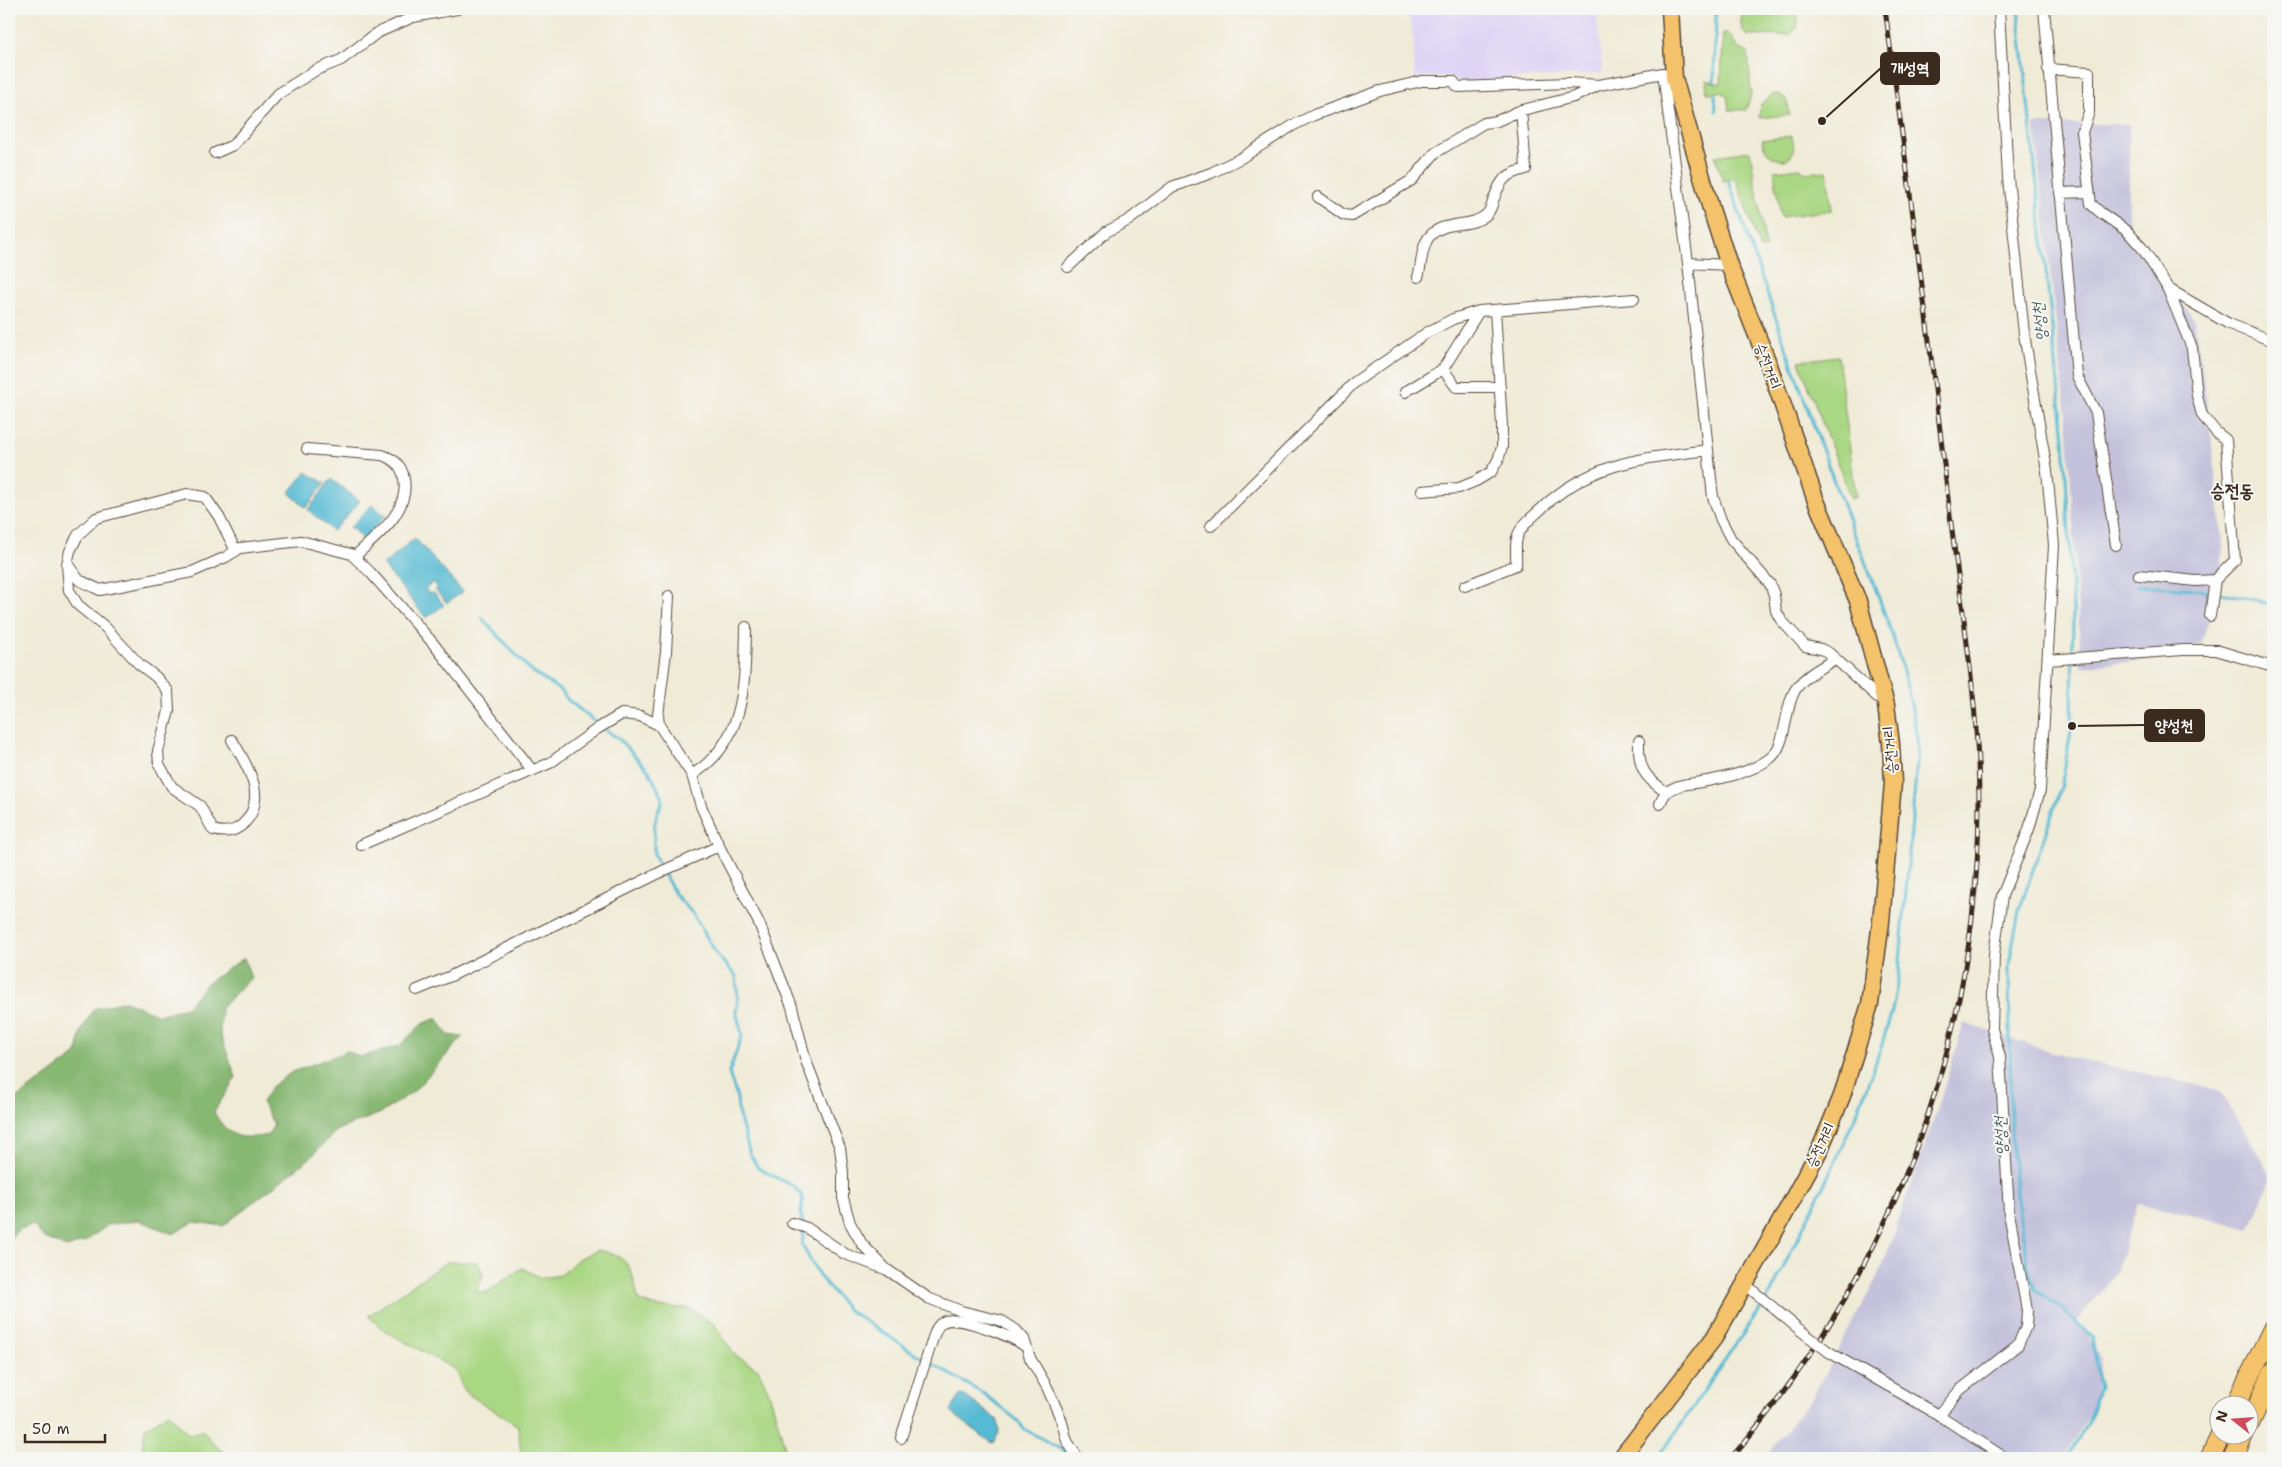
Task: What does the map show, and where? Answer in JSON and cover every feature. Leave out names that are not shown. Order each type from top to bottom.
[{"type":"highway","points":[[2241,1394],[2273,1328]]},
{"type":"highway","points":[[2260,1401],[2273,1372]]},
{"type":"highway","points":[[2210,1458],[2217,1444]]},
{"type":"highway","points":[[2233,1458],[2239,1444]]},
{"type":"main road","name":"승전거리","points":[[1622,1458],[1714,1338],[1746,1285],[1820,1149],[1842,1096],[1870,1004],[1881,922],[1893,782],[1886,705],[1858,601],[1816,501],[1770,368],[1729,265],[1668,76],[1670,9]]},
{"type":"street","points":[[215,153],[233,145],[278,94],[316,70],[341,60],[377,33],[413,17],[457,9]]},
{"type":"street","points":[[1939,1415],[1960,1390],[2018,1346],[2026,1326],[2027,1310],[2009,1213],[2000,1057],[1992,1029],[1994,955],[2002,896],[2029,829],[2040,790],[2054,544],[2047,471],[2024,334],[2010,197],[1999,9]]},
{"type":"street","points":[[2044,9],[2077,376],[2096,413],[2116,546]]},
{"type":"street","points":[[2048,70],[2089,72],[2090,112],[2082,132],[2091,204],[2127,231],[2143,249],[2167,288],[2192,348],[2197,396],[2202,415],[2216,432],[2226,440],[2235,560],[2214,582],[2210,616]]},
{"type":"street","points":[[1068,267],[1106,232],[1129,220],[1172,188],[1211,173],[1241,158],[1292,126],[1314,115],[1380,91],[1422,81],[1454,81],[1458,87],[1569,83],[1599,85],[1668,76],[1708,450],[1714,497],[1721,520],[1731,539],[1770,584],[1774,595],[1776,611],[1781,620],[1805,646],[1821,649],[1835,658],[1886,705]]},
{"type":"street","points":[[1318,197],[1344,215],[1352,216],[1412,180],[1435,154],[1484,123],[1497,121],[1521,110],[1574,96],[1599,85]]},
{"type":"street","points":[[1418,277],[1422,266],[1425,242],[1431,234],[1448,225],[1478,220],[1486,215],[1502,180],[1510,174],[1526,169],[1521,110]]},
{"type":"street","points":[[2060,193],[2088,192]]},
{"type":"street","points":[[1688,263],[1729,265]]},
{"type":"street","points":[[2167,288],[2229,324],[2273,341]]},
{"type":"street","points":[[1211,526],[1355,382],[1428,332],[1453,319],[1479,312],[1634,299]]},
{"type":"street","points":[[1422,491],[1459,488],[1482,478],[1491,472],[1502,447],[1495,310]]},
{"type":"street","points":[[1405,392],[1443,369],[1479,312]]},
{"type":"street","points":[[1443,369],[1456,387],[1500,387]]},
{"type":"street","points":[[307,449],[382,455],[392,458],[403,472],[405,481],[401,505],[377,535],[354,557]]},
{"type":"street","points":[[1465,586],[1516,566],[1517,536],[1523,526],[1552,498],[1594,472],[1643,458],[1708,450]]},
{"type":"street","points":[[232,740],[250,769],[255,792],[255,804],[249,818],[241,826],[230,832],[220,832],[213,830],[206,814],[194,800],[172,787],[159,764],[158,751],[169,711],[168,691],[156,677],[139,664],[105,627],[78,605],[69,590],[68,564],[70,551],[78,534],[96,518],[187,494],[205,497],[219,517],[236,551]]},
{"type":"street","points":[[68,564],[79,580],[100,590],[192,572],[226,557],[240,548],[301,541],[350,554],[370,572],[432,642],[532,770]]},
{"type":"street","points":[[2139,575],[2214,582]]},
{"type":"street","points":[[669,596],[666,652],[658,715],[659,725],[692,775],[701,806],[719,846],[759,923],[792,1007],[806,1062],[840,1148],[843,1172],[843,1198],[850,1224],[862,1244],[886,1269],[928,1298],[961,1311],[1002,1321],[1016,1330],[1024,1339],[1030,1358],[1058,1411],[1067,1441],[1078,1458]]},
{"type":"street","points":[[692,775],[706,766],[724,748],[734,728],[743,686],[746,627]]},
{"type":"street","points":[[2048,660],[2183,650],[2216,650],[2273,667]]},
{"type":"street","points":[[1660,804],[1666,792],[1680,785],[1728,777],[1751,769],[1771,758],[1782,740],[1787,710],[1794,690],[1811,674],[1835,658]]},
{"type":"street","points":[[362,845],[550,763],[601,726],[622,714],[640,716],[659,725]]},
{"type":"street","points":[[1639,741],[1641,767],[1651,782],[1666,792]]},
{"type":"street","points":[[417,990],[451,976],[719,846]]},
{"type":"street","points":[[799,1225],[845,1254],[886,1269]]},
{"type":"street","points":[[1746,1285],[1829,1352],[1939,1415],[2005,1458]]},
{"type":"street","points":[[901,1438],[937,1328],[944,1322],[951,1320],[1013,1337],[1026,1346]]},
{"type":"shaded area","points":[[1405,9],[1596,9],[1603,73],[1466,82],[1445,76],[1414,78],[1414,44],[1411,24]]},
{"type":"shaded area","points":[[2034,124],[2129,124],[2129,226],[2194,320],[2208,410],[2223,544],[2221,583],[2201,644],[2162,658],[2081,667],[2068,433]]},
{"type":"shaded area","points":[[1964,1023],[2064,1056],[2220,1090],[2272,1178],[2250,1230],[2190,1214],[2138,1204],[2116,1272],[2078,1320],[2101,1360],[2095,1404],[2064,1458],[1764,1458],[1813,1396],[1882,1268],[1938,1107]]},
{"type":"green space","points":[[1748,9],[1792,9],[1798,16],[1797,28],[1789,35],[1748,36],[1741,26],[1741,19]]},
{"type":"green space","points":[[1723,34],[1729,34],[1739,49],[1748,52],[1751,95],[1746,110],[1729,110],[1727,95],[1721,92],[1707,93],[1706,80],[1721,84]]},
{"type":"green space","points":[[1778,94],[1786,100],[1789,115],[1759,118],[1761,104],[1772,95]]},
{"type":"green space","points":[[1792,136],[1793,152],[1786,160],[1777,159],[1770,155],[1765,149],[1762,140]]},
{"type":"green space","points":[[1750,151],[1766,248],[1760,249],[1736,179],[1723,181],[1715,156]]},
{"type":"green space","points":[[1800,168],[1806,173],[1827,171],[1832,210],[1781,217],[1774,171]]},
{"type":"green space","points":[[1838,356],[1856,497],[1851,499],[1799,361]]},
{"type":"green space","points":[[244,958],[251,978],[221,1008],[220,1034],[236,1077],[214,1112],[219,1121],[236,1135],[250,1137],[268,1135],[274,1125],[262,1102],[273,1085],[292,1072],[348,1051],[360,1057],[399,1046],[422,1024],[437,1018],[448,1035],[463,1037],[414,1091],[381,1113],[337,1130],[309,1159],[223,1226],[194,1222],[173,1234],[138,1220],[108,1225],[86,1241],[67,1248],[43,1237],[33,1225],[20,1229],[9,1239],[9,1104],[77,1054],[81,1031],[94,1009],[125,1001],[159,1015],[187,1007],[207,983]]},
{"type":"green space","points":[[598,1250],[618,1257],[629,1266],[639,1301],[657,1307],[688,1308],[714,1324],[735,1355],[758,1369],[770,1395],[788,1458],[525,1458],[521,1453],[518,1426],[465,1392],[454,1369],[385,1331],[368,1316],[446,1262],[478,1262],[483,1276],[476,1292],[487,1292],[522,1268],[541,1278],[561,1275],[578,1259]]},
{"type":"green space","points":[[169,1413],[189,1435],[202,1430],[219,1449],[233,1458],[141,1458],[145,1428]]},
{"type":"water","points":[[306,472],[325,483],[306,508],[289,493]]},
{"type":"water","points":[[331,479],[360,501],[333,531],[308,510]]},
{"type":"water","points":[[372,505],[386,516],[363,539],[350,527]]},
{"type":"water","points":[[415,538],[463,592],[447,603],[435,590],[438,588],[433,582],[425,589],[430,594],[433,592],[444,605],[426,618],[383,565]]},
{"type":"water","points":[[960,1395],[965,1396],[998,1420],[999,1431],[995,1442],[992,1443],[953,1414],[951,1411]]},
{"type":"waterway","points":[[1714,81],[1716,9]]},
{"type":"waterway","name":"양성천","points":[[2018,9],[2064,439],[2073,609],[2072,726],[2061,788],[2019,911],[2009,964],[2011,1128],[2016,1194],[2029,1273],[2035,1289],[2063,1309],[2092,1338],[2100,1387],[2087,1424],[2067,1458]]},
{"type":"waterway","points":[[1715,95],[1716,111]]},
{"type":"waterway","points":[[1658,1458],[1771,1293],[1836,1160],[1858,1110],[1880,1051],[1892,1011],[1899,973],[1918,749],[1913,715],[1897,649],[1809,413],[1729,182]]},
{"type":"waterway","points":[[2137,586],[2172,587],[2206,591],[2273,605]]},
{"type":"waterway","points":[[482,618],[530,670],[561,691],[568,700],[599,725]]},
{"type":"waterway","points":[[604,729],[619,739],[649,771],[662,797],[654,828],[654,855],[675,894],[694,915],[717,955],[736,976],[738,1001],[736,1011],[742,1035],[729,1073],[737,1098],[738,1112],[750,1154],[758,1168],[793,1186],[800,1193],[803,1200],[801,1214],[804,1228],[802,1245],[820,1277],[848,1310],[916,1354],[984,1394],[1017,1420],[1024,1429],[1066,1452],[1071,1458]]},
{"type":"railway","points":[[1731,1458],[1787,1387],[1837,1312],[1879,1234],[1914,1153],[1942,1069],[1962,982],[1975,894],[1979,803],[1973,692],[1919,258],[1885,9]]},
{"type":"place","name":"개성역","points":[[1822,121]]},
{"type":"place","name":"양성천","points":[[2072,726]]},
{"type":"district","name":"승전동","points":[[2232,491]]}]
